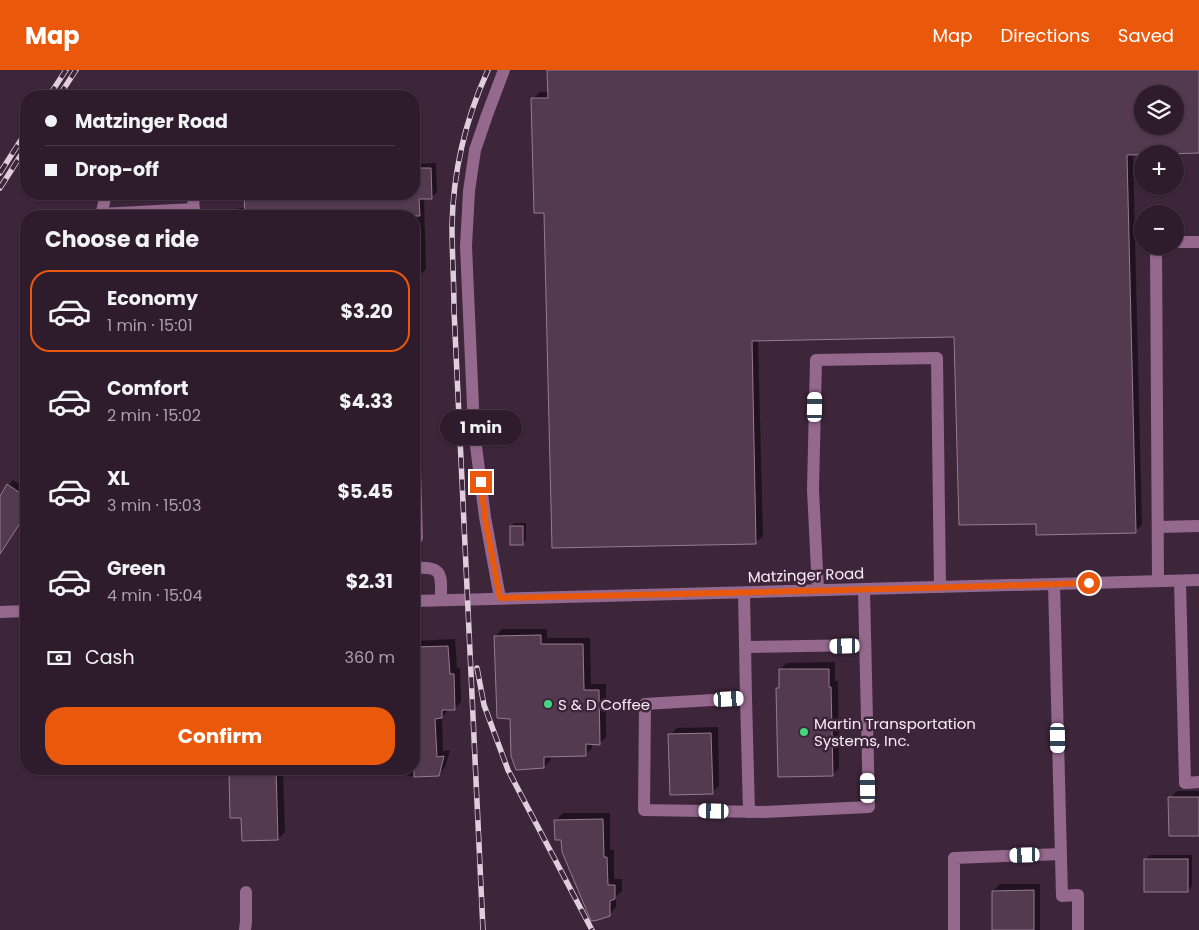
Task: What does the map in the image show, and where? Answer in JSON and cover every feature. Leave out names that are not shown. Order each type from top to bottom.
[{"type":"street","points":[[500,598],[485,518],[474,430],[466,246],[469,191],[476,150],[504,70]]},
{"type":"street","points":[[1184,242],[1199,242]]},
{"type":"street","points":[[1156,255],[1158,580]]},
{"type":"street","points":[[818,590],[813,490],[816,360],[937,358],[940,587]]},
{"type":"street","points":[[1158,527],[1199,526]]},
{"type":"street","points":[[420,568],[429,567],[437,570],[441,577],[441,600]]},
{"type":"street","name":"Matzinger Road","points":[[420,601],[1199,580]]},
{"type":"street","points":[[1180,581],[1184,783],[1199,782]]},
{"type":"street","points":[[1054,584],[1062,896],[1078,895],[1078,930]]},
{"type":"street","points":[[746,698],[645,704],[644,810],[764,812],[869,807],[864,589]]},
{"type":"street","points":[[744,593],[748,812]]},
{"type":"street","points":[[0,612],[20,611]]},
{"type":"street","points":[[746,647],[865,645]]},
{"type":"street","points":[[954,930],[954,858],[1061,854]]},
{"type":"street","points":[[245,930],[246,892]]},
{"type":"building","points":[[547,70],[1199,70],[1199,153],[1184,153],[1184,145],[1134,145],[1134,155],[1127,155],[1136,533],[1036,535],[1036,524],[959,525],[954,337],[752,341],[756,544],[552,548],[544,213],[534,213],[531,98],[548,98]]},
{"type":"building","points":[[420,168],[431,168],[432,199],[420,199]]},
{"type":"building","points":[[244,200],[419,200],[420,210],[245,210]]},
{"type":"building","points":[[7,484],[20,493],[20,523],[0,554],[0,496]]},
{"type":"building","points":[[510,526],[523,526],[523,545],[510,545]]},
{"type":"building","name":"S & D Coffee","points":[[541,635],[541,644],[583,644],[584,690],[599,690],[600,745],[586,744],[586,756],[544,757],[544,768],[516,770],[511,756],[510,719],[497,718],[494,636]]},
{"type":"building","points":[[448,646],[450,674],[454,674],[455,710],[442,710],[442,718],[435,719],[437,757],[444,756],[439,776],[414,777],[414,775],[420,775],[420,647]]},
{"type":"building","name":"Martin Transportation Systems, Inc.","points":[[779,669],[829,669],[833,776],[778,777],[776,688],[779,688]]},
{"type":"building","points":[[711,733],[713,794],[670,795],[668,734]]},
{"type":"building","points":[[229,775],[276,775],[278,840],[242,841],[241,818],[230,818]]},
{"type":"building","points":[[1168,797],[1199,797],[1199,836],[1169,836]]},
{"type":"building","points":[[603,819],[604,857],[607,857],[608,885],[615,885],[615,899],[610,901],[610,916],[591,921],[562,852],[561,840],[555,840],[554,820]]},
{"type":"building","points":[[1144,859],[1188,859],[1188,892],[1144,892]]},
{"type":"building","points":[[1034,890],[1034,930],[992,930],[992,891]]},
{"type":"railway","points":[[53,90],[66,70]]},
{"type":"railway","points":[[63,90],[76,70]]},
{"type":"railway","points":[[483,930],[454,310],[452,226],[455,186],[462,146],[473,107],[488,70]]},
{"type":"railway","points":[[0,173],[20,141]]},
{"type":"railway","points":[[0,188],[20,156]]},
{"type":"railway","points":[[477,668],[484,705],[508,770],[592,930]]},
{"type":"place","name":"S & D Coffee","points":[[548,704]]},
{"type":"place","name":"Martin Transportation Systems, Inc.","points":[[804,732]]},
{"type":"route","points":[[481,482],[485,518],[500,598],[1089,583]]}]
